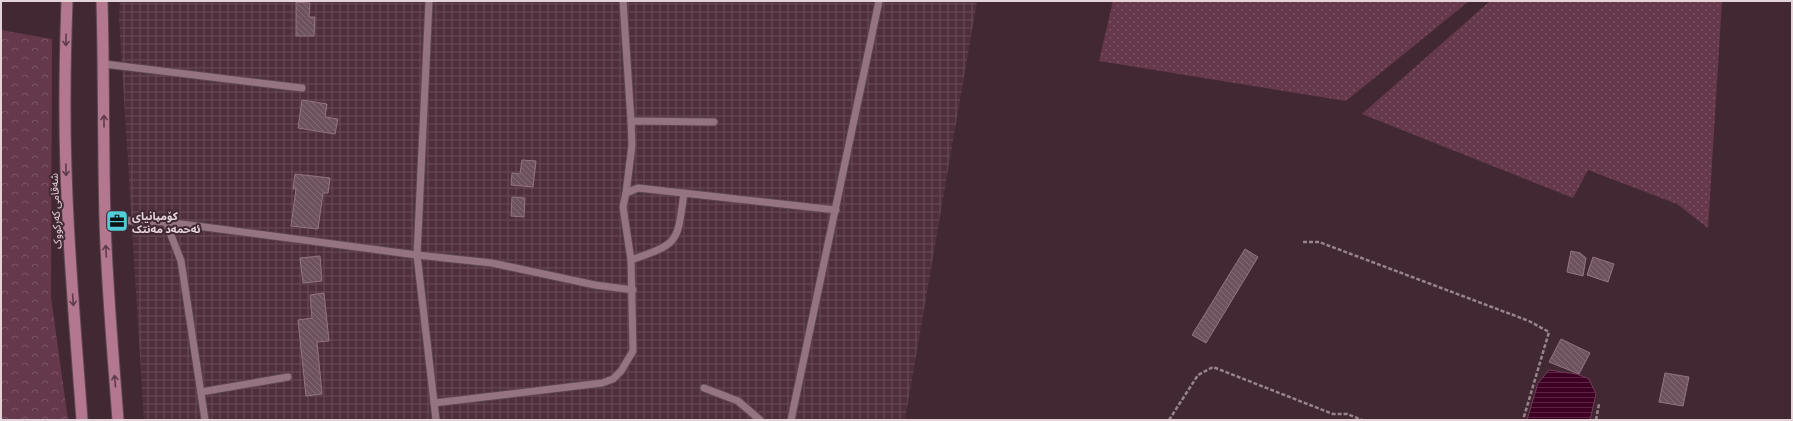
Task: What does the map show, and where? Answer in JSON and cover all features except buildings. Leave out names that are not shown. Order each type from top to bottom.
[{"type":"highway","name":"شەقامی کەرکووک","points":[[67,1],[64,92],[67,178],[73,296],[82,420]]},
{"type":"highway","points":[[102,1],[105,220],[109,312],[118,420]]},
{"type":"lane","points":[[429,1],[418,255],[436,420]]},
{"type":"lane","points":[[434,403],[602,383],[613,379],[622,371],[633,351],[633,290],[631,260],[623,207],[632,145],[623,1]]},
{"type":"lane","points":[[791,420],[879,1]]},
{"type":"lane","points":[[104,64],[302,88]]},
{"type":"lane","points":[[631,121],[714,122]]},
{"type":"lane","points":[[626,193],[638,188],[836,210]]},
{"type":"lane","points":[[631,260],[656,251],[674,240],[679,230],[684,193]]},
{"type":"lane","points":[[105,220],[166,222],[418,255],[492,263],[595,285],[633,290]]},
{"type":"lane","points":[[166,222],[181,261],[202,392],[205,420]]},
{"type":"lane","points":[[202,392],[288,377]]},
{"type":"lane","points":[[704,388],[738,400],[760,420]]},
{"type":"path","points":[[1303,242],[1319,242],[1529,321],[1549,332],[1523,420]]},
{"type":"path","points":[[1169,420],[1198,375],[1213,367],[1333,414],[1347,414],[1362,420]]},
{"type":"path","points":[[1596,420],[1599,404]]},
{"type":"shaded area","points":[[120,1],[977,1],[905,420],[144,420],[119,19]]},
{"type":"shaded area","points":[[1549,370],[1577,374],[1589,379],[1596,394],[1590,420],[1527,420],[1538,383]]},
{"type":"green space","points":[[1113,1],[1469,1],[1346,101],[1099,61]]},
{"type":"green space","points":[[1490,1],[1722,1],[1708,228],[1677,204],[1588,170],[1573,198],[1362,114]]},
{"type":"green space","points":[[1,30],[52,39],[51,297],[68,420],[1,420]]},
{"type":"place","name":"کۆمپانیای ئەحمەد مەنتک","points":[[117,221]]}]
